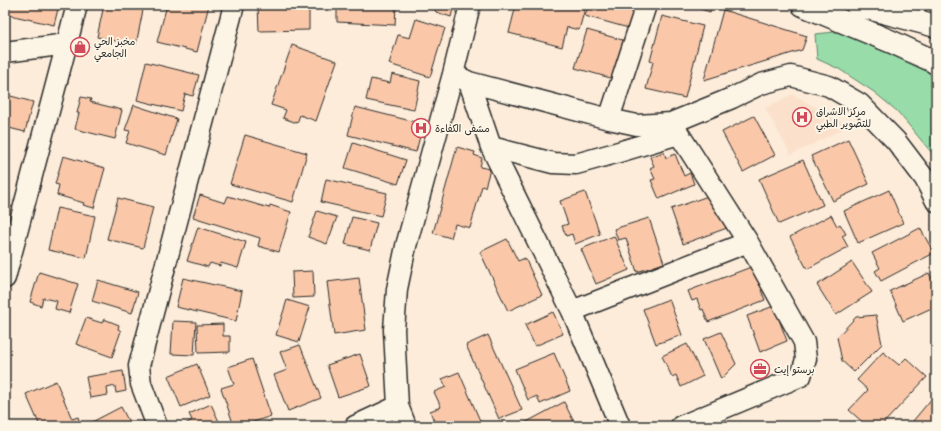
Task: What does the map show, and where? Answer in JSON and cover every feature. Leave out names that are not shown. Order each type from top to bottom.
[{"type":"highway","points":[[803,5],[892,42],[936,63]]},
{"type":"highway","points":[[857,5],[936,26]]},
{"type":"street","points":[[5,278],[77,5]]},
{"type":"street","points":[[157,426],[141,384],[139,366],[234,5]]},
{"type":"street","points":[[406,426],[398,406],[394,330],[397,289],[406,246],[461,78],[470,5]]},
{"type":"street","points":[[609,119],[646,5]]},
{"type":"street","points":[[5,52],[67,44]]},
{"type":"street","points":[[491,147],[553,163],[576,164],[612,154],[675,128],[761,84],[791,76],[829,86],[860,104],[896,141],[925,179],[936,201]]},
{"type":"street","points":[[461,78],[609,119],[637,125],[675,128]]},
{"type":"street","points":[[461,78],[491,147],[572,311],[620,426]]},
{"type":"street","points":[[675,128],[748,242],[804,342],[806,359],[802,376],[681,426]]},
{"type":"street","points":[[572,311],[748,242]]},
{"type":"street","points":[[355,426],[398,406]]},
{"type":"shaded area","name":"مركز الاشراق للتصوير الطبي","points":[[792,94],[849,126],[791,155],[765,108]]},
{"type":"green space","points":[[854,30],[936,70],[936,158],[897,111],[874,92],[839,69],[817,59],[815,34]]},
{"type":"building","points":[[5,5],[59,5],[54,25],[5,14]]},
{"type":"building","points":[[104,5],[123,5],[135,7],[135,5],[144,5],[136,45],[97,37]]},
{"type":"building","points":[[167,5],[209,5],[197,52],[157,42]]},
{"type":"building","points":[[258,5],[309,5],[309,30],[259,31]]},
{"type":"building","points":[[337,5],[396,5],[395,25],[337,22]]},
{"type":"building","points":[[433,5],[454,5],[451,17],[436,12]]},
{"type":"building","points":[[516,5],[586,5],[579,30],[567,27],[562,47],[509,33]]},
{"type":"building","points":[[588,5],[639,5],[632,29],[585,16]]},
{"type":"building","points":[[687,5],[712,5],[710,12]]},
{"type":"building","points":[[723,10],[807,36],[802,50],[704,80]]},
{"type":"building","points":[[662,16],[703,26],[685,98],[646,89],[653,62],[650,61]]},
{"type":"building","points":[[416,19],[445,28],[430,77],[389,64],[398,35],[410,38]]},
{"type":"building","points":[[587,30],[626,41],[614,79],[575,68]]},
{"type":"building","points":[[292,45],[337,61],[316,121],[300,115],[297,123],[283,118],[286,110],[271,105]]},
{"type":"building","points":[[146,62],[199,75],[193,96],[185,94],[181,111],[137,100]]},
{"type":"building","points":[[392,74],[420,81],[414,110],[366,100],[371,79],[390,83]]},
{"type":"building","points":[[7,95],[33,102],[25,132],[5,127],[5,103]]},
{"type":"building","points":[[81,97],[91,99],[90,102],[122,110],[115,139],[75,129]]},
{"type":"building","points":[[134,105],[177,119],[166,155],[126,143],[130,131],[125,130]]},
{"type":"building","points":[[355,107],[423,124],[416,152],[348,135]]},
{"type":"building","points":[[754,116],[775,155],[743,172],[722,132]]},
{"type":"building","points":[[245,135],[307,153],[293,202],[230,184]]},
{"type":"building","points":[[848,139],[869,184],[833,201],[811,156]]},
{"type":"building","points":[[353,143],[406,160],[398,184],[345,168]]},
{"type":"building","points":[[457,147],[475,152],[474,155],[482,158],[480,167],[490,169],[485,187],[482,186],[470,228],[455,224],[451,238],[433,233]]},
{"type":"building","points":[[664,152],[666,158],[675,154],[684,176],[690,173],[694,184],[659,199],[651,180],[655,179],[650,168],[654,166],[650,157]]},
{"type":"building","points":[[5,153],[10,154],[5,172]]},
{"type":"building","points":[[63,156],[105,168],[94,208],[83,205],[84,203],[57,195],[59,185],[55,184]]},
{"type":"building","points":[[803,160],[823,205],[779,224],[759,179]]},
{"type":"building","points":[[326,179],[387,193],[381,216],[321,202]]},
{"type":"building","points":[[889,190],[903,223],[858,243],[844,211]]},
{"type":"building","points":[[585,192],[600,234],[575,244],[572,234],[566,236],[562,226],[568,224],[560,201]]},
{"type":"building","points":[[200,195],[225,203],[228,196],[269,208],[270,205],[291,212],[279,252],[258,246],[260,238],[193,217]]},
{"type":"building","points":[[711,195],[718,203],[727,228],[683,244],[671,209]]},
{"type":"building","points":[[118,198],[153,207],[143,248],[107,239]]},
{"type":"building","points":[[5,205],[13,207],[5,233]]},
{"type":"building","points":[[57,208],[95,216],[86,258],[48,250]]},
{"type":"building","points":[[317,211],[337,217],[327,244],[308,237]]},
{"type":"building","points":[[831,215],[837,226],[840,224],[846,234],[842,236],[848,247],[807,269],[790,237]]},
{"type":"building","points":[[352,217],[377,223],[370,250],[345,244]]},
{"type":"building","points":[[649,218],[664,263],[637,272],[626,238],[618,240],[614,229]]},
{"type":"building","points":[[198,227],[246,242],[238,268],[221,263],[220,266],[210,263],[208,267],[187,261]]},
{"type":"building","points":[[920,228],[934,253],[881,281],[875,271],[880,268],[872,253]]},
{"type":"building","points":[[614,236],[629,270],[596,284],[581,249]]},
{"type":"building","points":[[507,239],[518,261],[525,258],[542,295],[508,311],[480,252]]},
{"type":"building","points":[[852,262],[872,292],[836,315],[817,285]]},
{"type":"building","points":[[759,264],[768,287],[761,290],[765,300],[708,322],[697,299],[692,301],[688,291]]},
{"type":"building","points":[[313,271],[314,297],[293,298],[292,272]]},
{"type":"building","points":[[39,272],[78,284],[69,313],[55,309],[57,301],[43,298],[41,306],[30,302]]},
{"type":"building","points":[[929,273],[936,287],[936,306],[903,321],[890,291]]},
{"type":"building","points":[[183,278],[242,291],[236,321],[176,307]]},
{"type":"building","points":[[359,278],[366,330],[334,335],[327,282]]},
{"type":"building","points":[[98,280],[138,292],[132,313],[92,301]]},
{"type":"building","points":[[669,299],[682,335],[656,344],[643,309]]},
{"type":"building","points":[[287,300],[310,307],[299,342],[276,335]]},
{"type":"building","points":[[774,306],[787,341],[760,352],[747,316]]},
{"type":"building","points":[[553,312],[563,334],[535,346],[525,325]]},
{"type":"building","points":[[876,315],[882,344],[854,372],[842,361],[837,337],[856,317]]},
{"type":"building","points":[[86,318],[102,323],[104,319],[119,325],[118,329],[121,331],[112,357],[76,344]]},
{"type":"building","points":[[173,321],[196,322],[194,355],[171,354]]},
{"type":"building","points":[[223,324],[223,336],[230,336],[230,352],[198,353],[197,325]]},
{"type":"building","points":[[721,332],[736,364],[721,379],[704,339]]},
{"type":"building","points":[[488,335],[522,410],[499,419],[466,345]]},
{"type":"building","points":[[687,344],[703,376],[681,387],[676,375],[672,377],[662,356]]},
{"type":"building","points":[[300,345],[321,398],[288,411],[274,375],[287,370],[280,352]]},
{"type":"building","points":[[883,352],[899,365],[906,358],[927,377],[881,426],[867,426],[849,410],[868,390],[857,380]]},
{"type":"building","points":[[554,353],[570,391],[540,404],[537,396],[528,400],[515,369]]},
{"type":"building","points":[[360,354],[371,386],[338,397],[327,365]]},
{"type":"building","points":[[252,359],[271,416],[242,426],[234,426],[221,388],[234,384],[228,367]]},
{"type":"building","points":[[197,364],[210,395],[181,407],[168,376]]},
{"type":"building","points":[[123,371],[126,391],[116,393],[115,386],[107,388],[108,395],[90,398],[86,377]]},
{"type":"building","points":[[459,372],[481,423],[473,426],[436,426],[430,411],[441,407],[434,392],[446,387],[442,379]]},
{"type":"building","points":[[56,381],[72,419],[78,417],[81,426],[40,426],[26,394]]},
{"type":"building","points":[[933,397],[936,400],[936,426],[913,426],[916,423],[913,421]]},
{"type":"building","points":[[564,402],[576,426],[521,425]]},
{"type":"building","points":[[211,404],[221,426],[184,426],[192,420],[189,414]]},
{"type":"building","points":[[121,407],[131,426],[94,426],[92,422]]},
{"type":"building","points":[[269,422],[271,426],[257,426]]},
{"type":"place","name":"مخبز الحي الجامعي","points":[[80,47]]},
{"type":"place","name":"مركز الاشراق للتصوير الطبي","points":[[802,117]]},
{"type":"place","name":"مشفى الكفاءة","points":[[421,128]]},
{"type":"place","name":"برستو إيت","points":[[760,369]]}]
